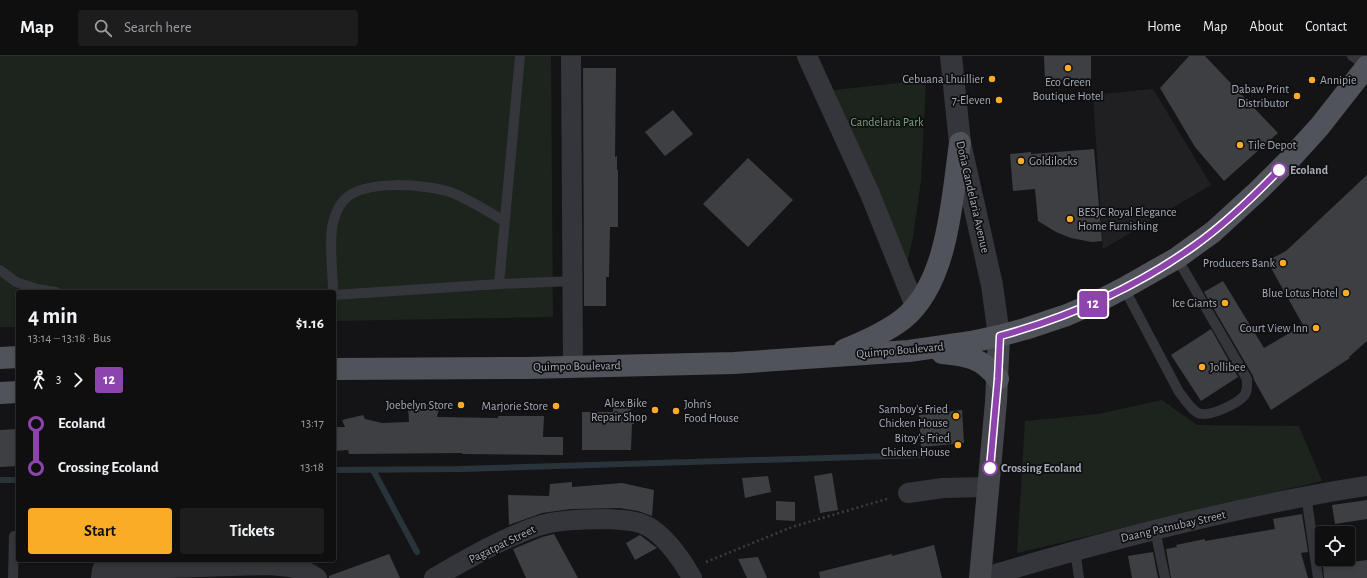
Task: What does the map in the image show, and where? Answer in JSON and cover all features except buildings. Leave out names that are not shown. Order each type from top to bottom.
[{"type":"main road","name":"Quimpo Boulevard","points":[[336,369],[526,368],[734,363],[908,351],[971,342],[1000,336],[1068,315],[1124,288],[1177,258],[1213,232],[1291,158],[1320,126],[1367,66]]},
{"type":"main road","points":[[827,356],[878,335],[904,318],[922,298],[933,278],[941,255],[947,230],[960,142]]},
{"type":"main road","points":[[981,578],[998,379],[1000,336]]},
{"type":"main road","points":[[908,351],[970,357],[984,363],[990,368],[998,379]]},
{"type":"main road","points":[[0,358],[16,357]]},
{"type":"main road","points":[[0,393],[16,392]]},
{"type":"street","points":[[571,56],[573,366]]},
{"type":"street","points":[[807,56],[867,187],[915,306]]},
{"type":"street","name":"Doña Candelaria Avenue","points":[[951,56],[960,142],[994,293],[1000,336]]},
{"type":"street","name":"Daang Patnubay Street","points":[[981,578],[1075,550],[1155,530],[1306,495],[1367,486]]},
{"type":"street","points":[[908,493],[943,488],[988,487]]},
{"type":"street","name":"Pagatpat Street","points":[[440,576],[506,539],[539,526],[592,519],[615,519],[637,522],[651,528],[665,540],[690,574]]},
{"type":"street","points":[[101,578],[102,570],[186,572],[267,565],[281,566],[308,572],[317,578]]},
{"type":"lane","points":[[499,284],[520,56]]},
{"type":"lane","points":[[1352,56],[1367,66]]},
{"type":"lane","points":[[333,290],[331,243],[334,220],[344,200],[358,190],[380,186],[413,185],[450,192],[504,221]]},
{"type":"lane","points":[[1124,288],[1179,392],[1191,406],[1198,413],[1209,414],[1234,404],[1243,397],[1246,392],[1247,379],[1177,258]]},
{"type":"lane","points":[[0,270],[16,282],[43,290]]},
{"type":"lane","points":[[336,295],[499,284],[573,281]]},
{"type":"lane","points":[[1306,495],[1318,578]]},
{"type":"lane","points":[[1155,530],[1165,578]]},
{"type":"lane","points":[[13,578],[14,536]]},
{"type":"lane","points":[[1075,550],[1079,578]]},
{"type":"path","points":[[690,574],[792,527],[908,493]]},
{"type":"shaded area","points":[[1153,89],[1211,185],[1103,249],[1093,95]]},
{"type":"green space","points":[[0,56],[551,56],[553,317],[336,321],[336,290],[16,290],[16,327],[0,327]]},
{"type":"green space","name":"Candelaria Park","points":[[926,80],[921,181],[913,237],[906,268],[834,90]]},
{"type":"green space","points":[[1162,400],[1197,425],[1299,426],[1322,481],[1017,553],[1025,421],[1098,414]]},
{"type":"waterway","points":[[336,470],[461,469],[924,455]]},
{"type":"waterway","points":[[373,470],[417,552]]},
{"type":"waterway","points":[[0,480],[16,480]]},
{"type":"bus line","name":"12","points":[[990,468],[994,432],[1000,336],[1048,322],[1098,302],[1177,258],[1213,232],[1279,170]]},
{"type":"place","name":"Eco Green Boutique Hotel","points":[[1068,68]]},
{"type":"place","name":"Cebuana Lhuillier","points":[[992,79]]},
{"type":"place","name":"Annipie","points":[[1312,80]]},
{"type":"place","name":"Dabaw Print Distributor","points":[[1297,96]]},
{"type":"place","name":"7-Eleven","points":[[999,100]]},
{"type":"place","name":"Tile Depot","points":[[1240,145]]},
{"type":"place","name":"Goldilocks","points":[[1021,161]]},
{"type":"place","name":"Ecoland","points":[[1279,170]]},
{"type":"place","name":"BESJC Royal Elegance Home Furnishing","points":[[1070,219]]},
{"type":"place","name":"Producers Bank","points":[[1283,263]]},
{"type":"place","name":"Blue Lotus Hotel","points":[[1346,293]]},
{"type":"place","name":"Ice Giants","points":[[1225,303]]},
{"type":"place","name":"Court View Inn","points":[[1316,328]]},
{"type":"place","name":"Jollibee","points":[[1202,367]]},
{"type":"place","name":"Joebelyn Store","points":[[461,405]]},
{"type":"place","name":"Marjorie Store","points":[[556,406]]},
{"type":"place","name":"Alex Bike Repair Shop","points":[[655,410]]},
{"type":"place","name":"John's Food House","points":[[676,411]]},
{"type":"place","name":"Samboy's Fried Chicken House","points":[[956,416]]},
{"type":"place","name":"Bitoy's Fried Chicken House","points":[[958,445]]},
{"type":"place","name":"Crossing Ecoland","points":[[990,468]]}]
